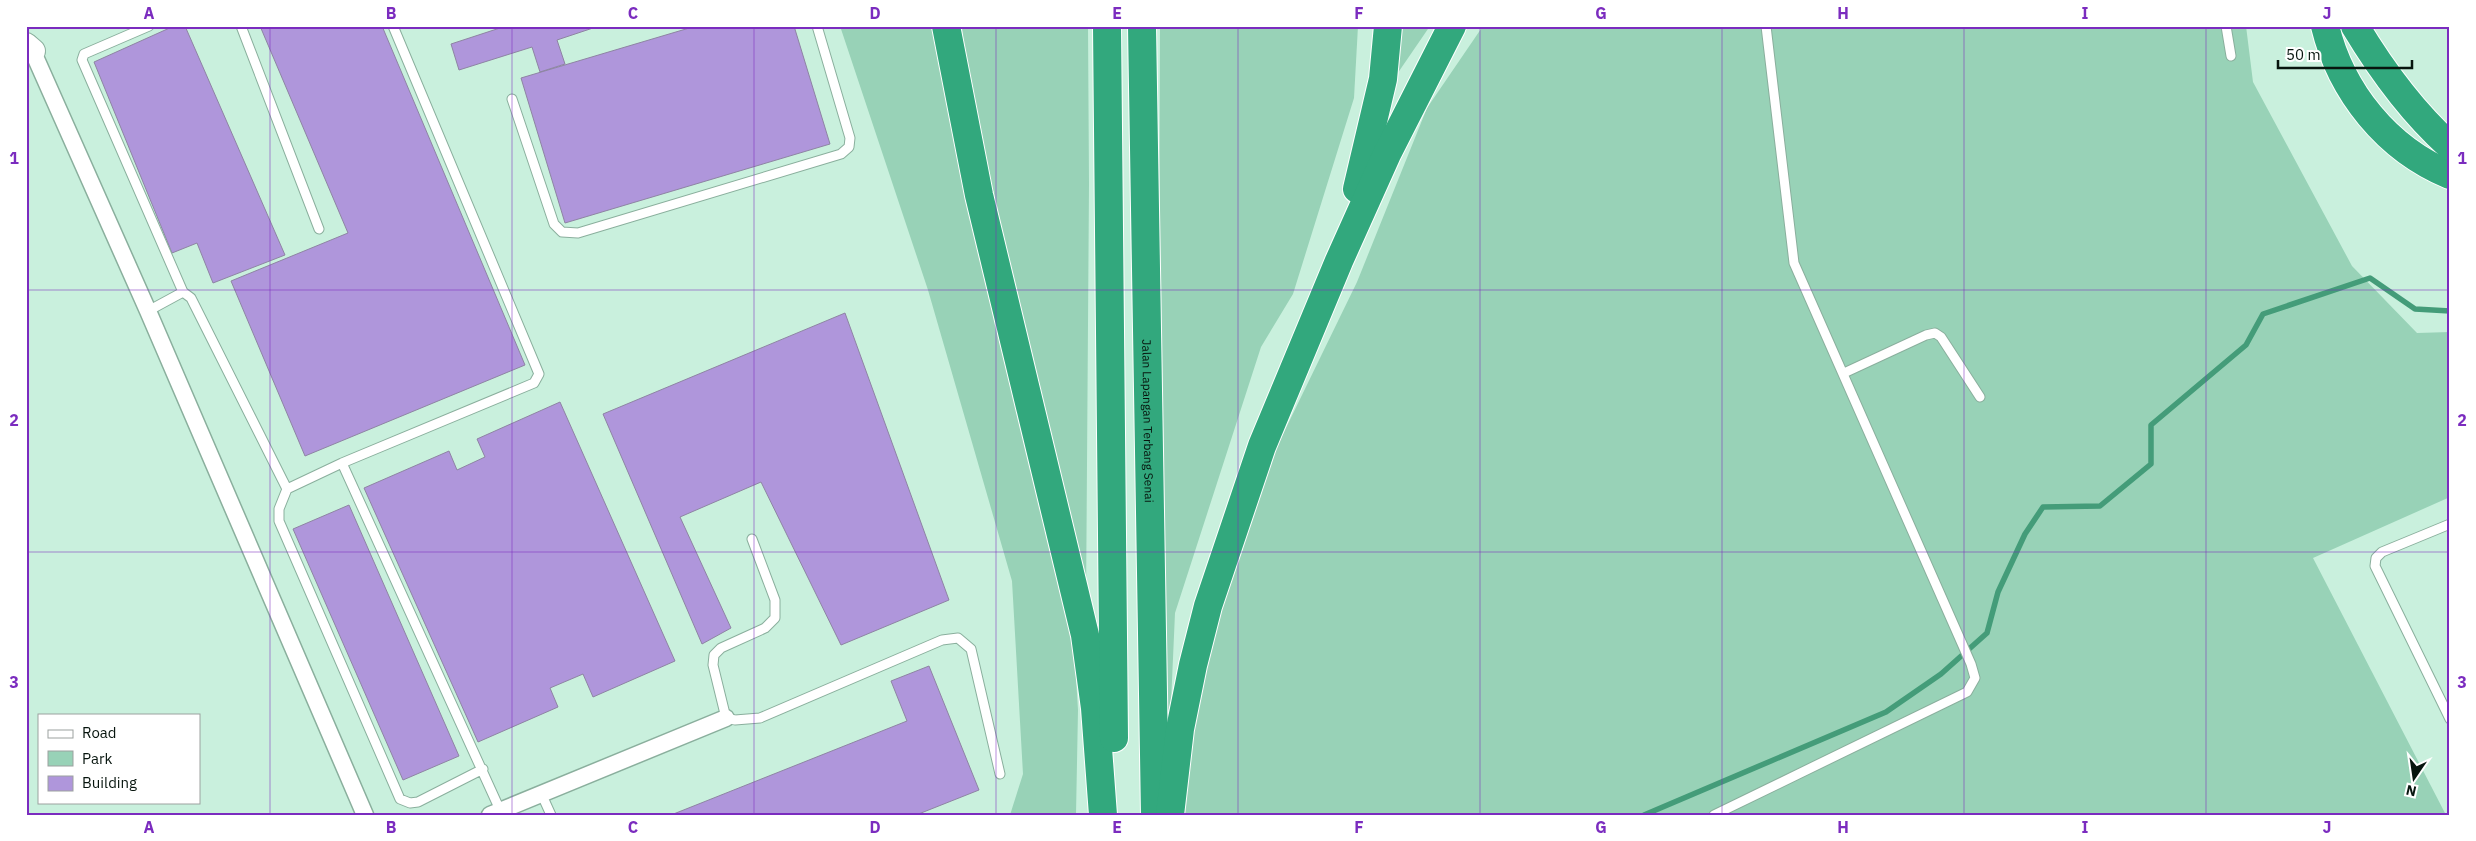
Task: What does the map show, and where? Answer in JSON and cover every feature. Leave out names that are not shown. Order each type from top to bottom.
[{"type":"highway","points":[[946,26],[979,195],[1086,635],[1095,708],[1102,815]]},
{"type":"highway","points":[[1107,26],[1114,815]]},
{"type":"highway","name":"Jalan Lapangan Terbang Senai","points":[[1142,26],[1155,815]]},
{"type":"highway","points":[[1339,261],[1383,78],[1388,26]]},
{"type":"highway","points":[[1170,815],[1180,729],[1208,606],[1262,446],[1339,261],[1387,154],[1452,26]]},
{"type":"highway","points":[[2325,26],[2330,45],[2351,91],[2374,122],[2388,137],[2409,152],[2450,174]]},
{"type":"highway","points":[[2355,26],[2382,70],[2414,112],[2450,146]]},
{"type":"street","points":[[28,44],[148,311],[365,815]]},
{"type":"street","points":[[495,812],[726,718]]},
{"type":"lane","points":[[148,26],[84,54],[82,60],[183,292],[196,304],[287,489]]},
{"type":"lane","points":[[241,26],[319,229]]},
{"type":"lane","points":[[393,26],[539,374],[534,383],[342,462],[287,489],[279,509],[282,527],[400,799],[410,803],[418,802],[483,770]]},
{"type":"lane","points":[[512,99],[554,224],[562,232],[578,233],[841,154],[849,147],[850,138],[817,26]]},
{"type":"lane","points":[[1714,815],[1967,692],[1975,678],[1958,633],[1794,263],[1766,26]]},
{"type":"lane","points":[[2226,26],[2232,56]]},
{"type":"lane","points":[[148,311],[183,292]]},
{"type":"lane","points":[[1844,373],[1926,335],[1935,333],[1940,337],[1980,397]]},
{"type":"lane","points":[[342,462],[483,770],[495,812]]},
{"type":"lane","points":[[2450,524],[2382,552],[2376,558],[2375,566],[2450,719]]},
{"type":"lane","points":[[752,539],[775,600],[775,618],[765,628],[721,648],[714,655],[713,665],[726,718],[735,720],[760,718],[942,640],[958,638],[971,649],[1000,774]]},
{"type":"lane","points":[[541,793],[551,815]]},
{"type":"green space","points":[[840,26],[934,26],[1073,627],[1078,710],[1076,815],[1010,815],[1023,774],[1012,581],[928,290]]},
{"type":"green space","points":[[962,26],[1088,26],[1089,184],[1086,606],[1025,327],[965,79]]},
{"type":"green space","points":[[1160,26],[1358,26],[1354,98],[1293,294],[1261,347],[1175,613],[1171,703],[1168,711],[1163,713],[1158,703]]},
{"type":"green space","points":[[1398,26],[1430,26],[1393,80]]},
{"type":"green space","points":[[1483,26],[2246,26],[2253,82],[2352,266],[2417,333],[2450,332],[2450,497],[2313,558],[2446,815],[1177,815],[1183,743],[1247,508],[1357,282],[1427,108]]},
{"type":"building","points":[[174,26],[185,26],[285,255],[213,283],[197,243],[172,253],[94,62]]},
{"type":"building","points":[[260,26],[382,26],[525,365],[305,456],[231,281],[348,233]]},
{"type":"building","points":[[506,26],[599,26],[557,40],[565,64],[540,72],[532,47],[459,70],[451,44]]},
{"type":"building","points":[[696,26],[794,26],[830,144],[565,223],[521,78]]},
{"type":"building","points":[[845,313],[949,600],[841,645],[761,482],[680,517],[731,628],[702,644],[603,414]]},
{"type":"building","points":[[560,402],[675,661],[593,697],[583,674],[550,688],[558,707],[478,742],[364,488],[449,451],[457,470],[485,457],[477,439]]},
{"type":"building","points":[[349,505],[459,756],[403,780],[293,529]]},
{"type":"building","points":[[929,666],[979,790],[916,815],[671,815],[907,721],[891,681]]},
{"type":"waterway","points":[[1644,815],[1886,712],[1941,674],[1987,633],[1998,592],[2025,534],[2043,507],[2100,506],[2151,464],[2151,425],[2246,345],[2263,314],[2370,278],[2415,309],[2450,311]]}]
